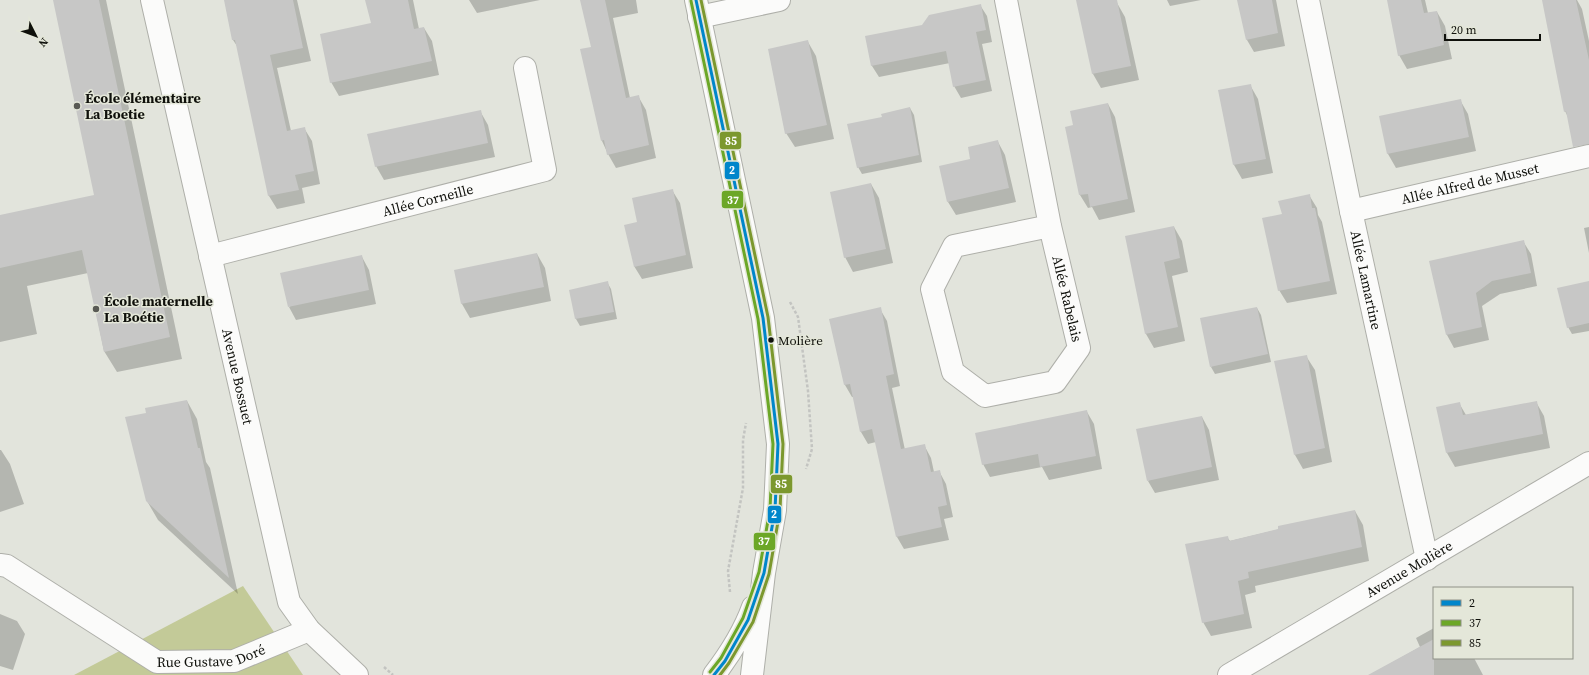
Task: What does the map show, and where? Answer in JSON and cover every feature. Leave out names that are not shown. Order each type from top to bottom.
[{"type":"street","name":"Avenue Bossuet","points":[[152,0],[289,602],[309,630]]},
{"type":"street","points":[[752,675],[764,573],[775,510],[778,444],[764,318],[697,9],[779,0]]},
{"type":"street","name":"Allée Rabelais","points":[[1006,0],[1050,226],[1079,348],[1055,382],[985,396],[953,372],[932,289],[954,246],[1050,226]]},
{"type":"street","name":"Allée Lamartine","points":[[1308,0],[1351,211],[1427,559]]},
{"type":"street","name":"Allée Corneille","points":[[210,256],[545,170],[524,68]]},
{"type":"street","name":"Allée Alfred de Musset","points":[[1351,211],[1589,156]]},
{"type":"street","name":"Avenue Molière","points":[[1229,675],[1589,463]]},
{"type":"street","name":"Rue Gustave Doré","points":[[0,565],[7,566],[157,662],[234,661],[309,630]]},
{"type":"street","points":[[714,675],[725,661],[748,620],[764,573]]},
{"type":"street","points":[[309,630],[357,675]]},
{"type":"path","points":[[730,598],[728,571],[743,488],[743,440],[747,417]]},
{"type":"green space","points":[[243,586],[303,675],[74,675]]},
{"type":"building","points":[[53,0],[99,0],[170,337],[104,352],[82,250],[0,268],[0,215],[94,195]]},
{"type":"building","points":[[224,0],[293,0],[303,48],[270,55],[287,131],[305,127],[314,171],[295,175],[299,190],[268,196],[235,40],[232,40]]},
{"type":"building","points":[[365,0],[408,0],[414,29],[424,27],[432,61],[330,83],[320,34],[371,23]]},
{"type":"building","points":[[580,0],[605,0],[626,98],[639,95],[649,145],[607,155],[604,140],[601,141],[580,49],[591,47]]},
{"type":"building","points":[[1076,0],[1117,0],[1131,66],[1092,74]]},
{"type":"building","points":[[1237,0],[1272,0],[1278,33],[1246,40]]},
{"type":"building","points":[[1387,0],[1421,0],[1424,13],[1437,11],[1444,45],[1398,56]]},
{"type":"building","points":[[1542,0],[1576,0],[1589,60],[1589,144],[1573,147],[1566,111],[1564,112]]},
{"type":"building","points":[[981,4],[986,30],[976,32],[986,80],[953,87],[946,51],[871,66],[865,36],[922,25],[929,15]]},
{"type":"building","points":[[808,40],[827,125],[785,134],[768,49]]},
{"type":"building","points":[[1251,84],[1266,159],[1233,165],[1218,90]]},
{"type":"building","points":[[1461,99],[1469,137],[1387,154],[1379,116]]},
{"type":"building","points":[[1108,103],[1128,199],[1090,207],[1088,194],[1079,195],[1065,127],[1073,125],[1070,111]]},
{"type":"building","points":[[910,107],[919,155],[857,168],[847,124],[882,117],[881,114]]},
{"type":"building","points":[[481,110],[488,143],[375,167],[367,134]]},
{"type":"building","points":[[998,140],[1009,188],[947,202],[939,166],[970,159],[968,147]]},
{"type":"building","points":[[871,183],[886,249],[844,258],[830,192]]},
{"type":"building","points":[[673,189],[686,255],[634,267],[624,225],[637,222],[632,198]]},
{"type":"building","points":[[1310,194],[1312,208],[1315,208],[1330,281],[1278,291],[1262,218],[1282,214],[1278,201]]},
{"type":"building","points":[[1174,226],[1180,258],[1164,262],[1178,327],[1145,334],[1125,236]]},
{"type":"building","points":[[1524,240],[1531,273],[1492,281],[1476,293],[1482,327],[1446,335],[1429,261]]},
{"type":"building","points":[[537,253],[544,287],[461,304],[454,270]]},
{"type":"building","points":[[362,255],[369,290],[288,307],[280,273]]},
{"type":"building","points":[[608,281],[614,312],[575,319],[569,290]]},
{"type":"building","points":[[1589,281],[1589,323],[1567,328],[1557,288]]},
{"type":"building","points":[[881,307],[894,374],[886,376],[901,449],[925,444],[931,472],[940,470],[947,505],[938,507],[942,527],[896,537],[872,429],[860,432],[850,384],[844,385],[829,319]]},
{"type":"building","points":[[1257,307],[1268,354],[1210,367],[1200,318]]},
{"type":"building","points":[[1307,355],[1325,448],[1294,455],[1274,361]]},
{"type":"building","points":[[187,400],[198,448],[200,448],[229,578],[146,501],[125,417],[146,413],[145,408]]},
{"type":"building","points":[[1537,401],[1543,434],[1446,453],[1436,407],[1460,402],[1463,415]]},
{"type":"building","points":[[1087,410],[1096,456],[1040,467],[1038,454],[982,465],[975,433]]},
{"type":"building","points":[[1202,416],[1212,467],[1147,481],[1136,429]]},
{"type":"building","points":[[1355,510],[1362,547],[1248,572],[1249,578],[1238,581],[1244,614],[1202,623],[1185,544],[1228,536],[1229,541],[1278,529],[1278,526]]},
{"type":"building","points":[[1433,640],[1434,675],[1368,675]]},
{"type":"transit line","name":"2","points":[[696,0],[763,318],[778,444],[775,510],[764,573],[748,620],[725,661],[714,675]]},
{"type":"transit line","name":"85","points":[[701,0],[768,317],[783,444],[780,510],[769,574],[753,622],[729,663],[720,675]]},
{"type":"transit line","name":"37","points":[[691,1],[758,319],[773,444],[770,509],[759,572],[743,618],[721,658],[710,672]]},
{"type":"place","name":"École élémentaire La Boetie","points":[[77,106]]},
{"type":"place","name":"École maternelle La Boétie","points":[[96,309]]},
{"type":"place","name":"Molière","points":[[771,340]]}]
